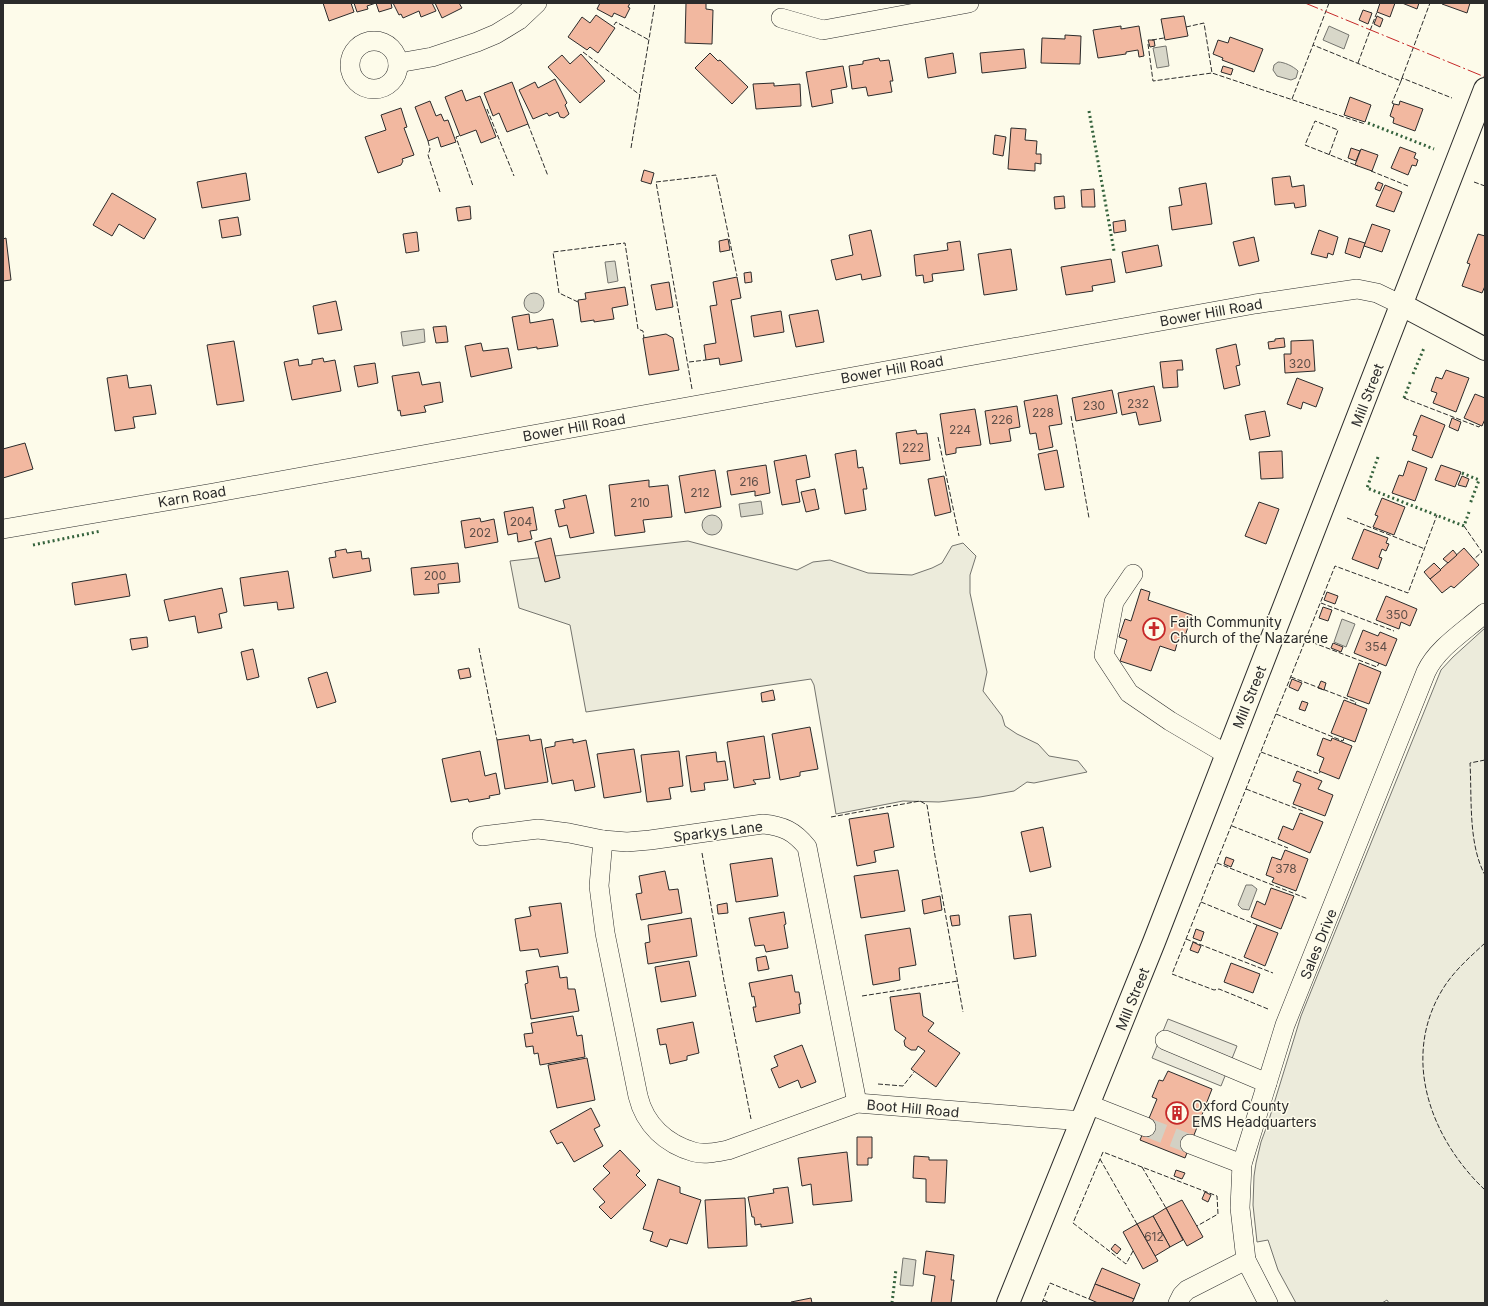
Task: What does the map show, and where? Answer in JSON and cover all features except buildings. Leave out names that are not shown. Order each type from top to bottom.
[{"type":"main road","name":"Mill Street","points":[[1008,1303],[1086,1113],[1485,89]]},
{"type":"main road","points":[[1402,305],[1485,349]]},
{"type":"street","points":[[398,63],[432,58],[496,34],[519,20],[536,3]]},
{"type":"street","points":[[781,18],[823,30],[938,6],[969,3]]},
{"type":"street","name":"Bower Hill Road","points":[[381,462],[1262,303],[1357,289],[1377,293],[1402,305]]},
{"type":"street","name":"Karn Road","points":[[3,529],[381,462]]},
{"type":"street","points":[[1133,574],[1114,602],[1104,655],[1129,693],[1170,722],[1226,754]]},
{"type":"street","name":"Sales Drive","points":[[1268,1303],[1246,1260],[1240,1208],[1242,1164],[1267,1084],[1286,1025],[1426,672],[1433,660],[1443,649],[1485,613]]},
{"type":"street","name":"Sparkys Lane","points":[[482,836],[538,829],[569,833],[603,840],[626,842],[763,824],[776,825],[787,829],[799,837],[807,847],[857,1103]]},
{"type":"street","name":"Boot Hill Road","points":[[603,840],[599,886],[606,933],[641,1110],[666,1140],[695,1152],[711,1153],[728,1150],[857,1103],[1086,1113],[1146,1127]]},
{"type":"street","points":[[1165,1040],[1267,1084]]},
{"type":"street","points":[[1190,1144],[1242,1164]]},
{"type":"street","points":[[1178,1303],[1182,1295],[1187,1290],[1246,1260]]},
{"type":"shaded area","points":[[1329,26],[1349,35],[1344,49],[1323,40]]},
{"type":"shaded area","points":[[1166,46],[1169,66],[1157,68],[1153,48]]},
{"type":"shaded area","points":[[1278,62],[1296,69],[1298,71],[1296,78],[1291,80],[1277,76],[1273,70],[1274,65]]},
{"type":"shaded area","points":[[615,261],[618,281],[608,283],[605,262]]},
{"type":"shaded area","points":[[534,293],[541,296],[544,303],[541,310],[534,313],[527,310],[524,303],[527,296]]},
{"type":"shaded area","points":[[424,329],[425,342],[403,346],[401,332]]},
{"type":"shaded area","points":[[761,501],[763,514],[741,517],[739,504]]},
{"type":"shaded area","points":[[712,515],[719,518],[722,525],[719,532],[712,535],[705,532],[702,525],[705,518]]},
{"type":"shaded area","points":[[688,541],[797,570],[813,562],[830,560],[868,573],[912,575],[942,563],[952,546],[963,543],[976,556],[970,575],[970,593],[987,672],[983,691],[1002,716],[1005,726],[1017,734],[1038,744],[1049,756],[1078,761],[1087,772],[1034,783],[1027,782],[1014,791],[980,797],[939,802],[903,801],[836,814],[814,685],[811,679],[586,712],[570,625],[519,608],[510,561]]},
{"type":"shaded area","points":[[1342,619],[1355,624],[1346,647],[1334,642]]},
{"type":"shaded area","points":[[1485,628],[1485,1303],[1389,1303],[1387,1300],[1382,1303],[1296,1303],[1278,1270],[1268,1240],[1257,1242],[1253,1205],[1254,1176],[1261,1142],[1301,1016],[1441,670]]},
{"type":"shaded area","points":[[1246,885],[1252,885],[1257,889],[1249,910],[1242,909],[1238,905]]},
{"type":"shaded area","points":[[1168,1019],[1237,1046],[1221,1086],[1152,1058]]},
{"type":"shaded area","points":[[903,1258],[916,1260],[913,1286],[900,1285]]},
{"type":"tunnel","points":[[1146,1127],[1190,1144]]},
{"type":"hedge","points":[[1089,111],[1114,251]]},
{"type":"hedge","points":[[1368,123],[1434,149]]},
{"type":"hedge","points":[[1413,374],[1424,348]]},
{"type":"hedge","points":[[1404,398],[1411,380]]},
{"type":"hedge","points":[[1378,457],[1367,488],[1464,526],[1469,512]]},
{"type":"hedge","points":[[1462,473],[1479,480],[1470,504]]},
{"type":"hedge","points":[[33,545],[101,531]]},
{"type":"hedge","points":[[892,1303],[896,1269]]},
{"type":"fence","points":[[631,148],[655,3]]},
{"type":"fence","points":[[1329,3],[1313,45],[1401,81],[1402,78],[1452,98]]},
{"type":"fence","points":[[1402,78],[1430,3]]},
{"type":"fence","points":[[1358,63],[1377,12]]},
{"type":"fence","points":[[614,25],[616,22],[649,40]]},
{"type":"fence","points":[[1186,27],[1204,23],[1212,73],[1365,124]]},
{"type":"fence","points":[[1152,40],[1164,38]]},
{"type":"fence","points":[[1148,44],[1153,81],[1212,73]]},
{"type":"fence","points":[[1292,99],[1313,45]]},
{"type":"fence","points":[[583,52],[640,95]]},
{"type":"fence","points":[[1394,104],[1392,103],[1401,81]]},
{"type":"fence","points":[[487,109],[514,176]]},
{"type":"fence","points":[[1329,155],[1338,130],[1315,121],[1305,145],[1358,166]]},
{"type":"fence","points":[[528,124],[548,176]]},
{"type":"fence","points":[[459,136],[456,137],[473,186]]},
{"type":"fence","points":[[428,141],[430,149],[428,155],[440,192]]},
{"type":"fence","points":[[1371,171],[1408,186]]},
{"type":"fence","points":[[692,389],[656,182],[716,175],[737,276]]},
{"type":"fence","points":[[1474,182],[1485,186]]},
{"type":"fence","points":[[578,302],[559,293],[553,252],[625,243],[638,329],[643,331],[644,338]]},
{"type":"fence","points":[[689,362],[706,360]]},
{"type":"fence","points":[[1404,398],[1479,427],[1480,425]]},
{"type":"fence","points":[[1071,416],[1089,518]]},
{"type":"fence","points":[[938,437],[959,536]]},
{"type":"fence","points":[[1268,1009],[1219,989],[1214,990],[1172,974],[1335,566],[1408,593],[1437,515]]},
{"type":"fence","points":[[1347,518],[1425,549]]},
{"type":"fence","points":[[1464,526],[1482,552],[1474,559]]},
{"type":"fence","points":[[1321,603],[1394,631]]},
{"type":"fence","points":[[1306,640],[1377,667],[1379,663]]},
{"type":"fence","points":[[479,648],[497,740]]},
{"type":"fence","points":[[1291,677],[1356,702],[1355,704]]},
{"type":"fence","points":[[1276,714],[1343,741],[1344,738]]},
{"type":"fence","points":[[1261,752],[1319,774],[1320,772]]},
{"type":"fence","points":[[1485,760],[1470,763],[1473,835],[1480,863],[1485,875]]},
{"type":"fence","points":[[1246,789],[1303,811]]},
{"type":"fence","points":[[831,817],[920,801],[927,805],[963,1012]]},
{"type":"fence","points":[[1232,826],[1288,848]]},
{"type":"fence","points":[[702,853],[724,981],[751,1119]]},
{"type":"fence","points":[[1217,863],[1308,899]]},
{"type":"fence","points":[[1201,902],[1257,925]]},
{"type":"fence","points":[[1186,939],[1273,973]]},
{"type":"fence","points":[[1485,943],[1448,981],[1431,1013],[1424,1041],[1423,1068],[1427,1095],[1436,1121],[1449,1146],[1466,1169],[1485,1190]]},
{"type":"fence","points":[[862,996],[958,981]]},
{"type":"fence","points":[[878,1084],[903,1086],[914,1072]]},
{"type":"fence","points":[[1133,1251],[1126,1264],[1073,1223],[1103,1152],[1217,1196],[1218,1214],[1197,1226]]},
{"type":"fence","points":[[1100,1159],[1137,1224]]},
{"type":"fence","points":[[1142,1167],[1166,1208]]},
{"type":"fence","points":[[1042,1303],[1050,1283],[1089,1299]]},
{"type":"fence","points":[[1043,1300],[1051,1303]]},
{"type":"power","points":[[1305,3],[1485,77]]},
{"type":"place","name":"Faith Community Church of the Nazarene","points":[[1154,629]]},
{"type":"place","name":"Oxford County EMS Headquarters","points":[[1177,1113]]}]
